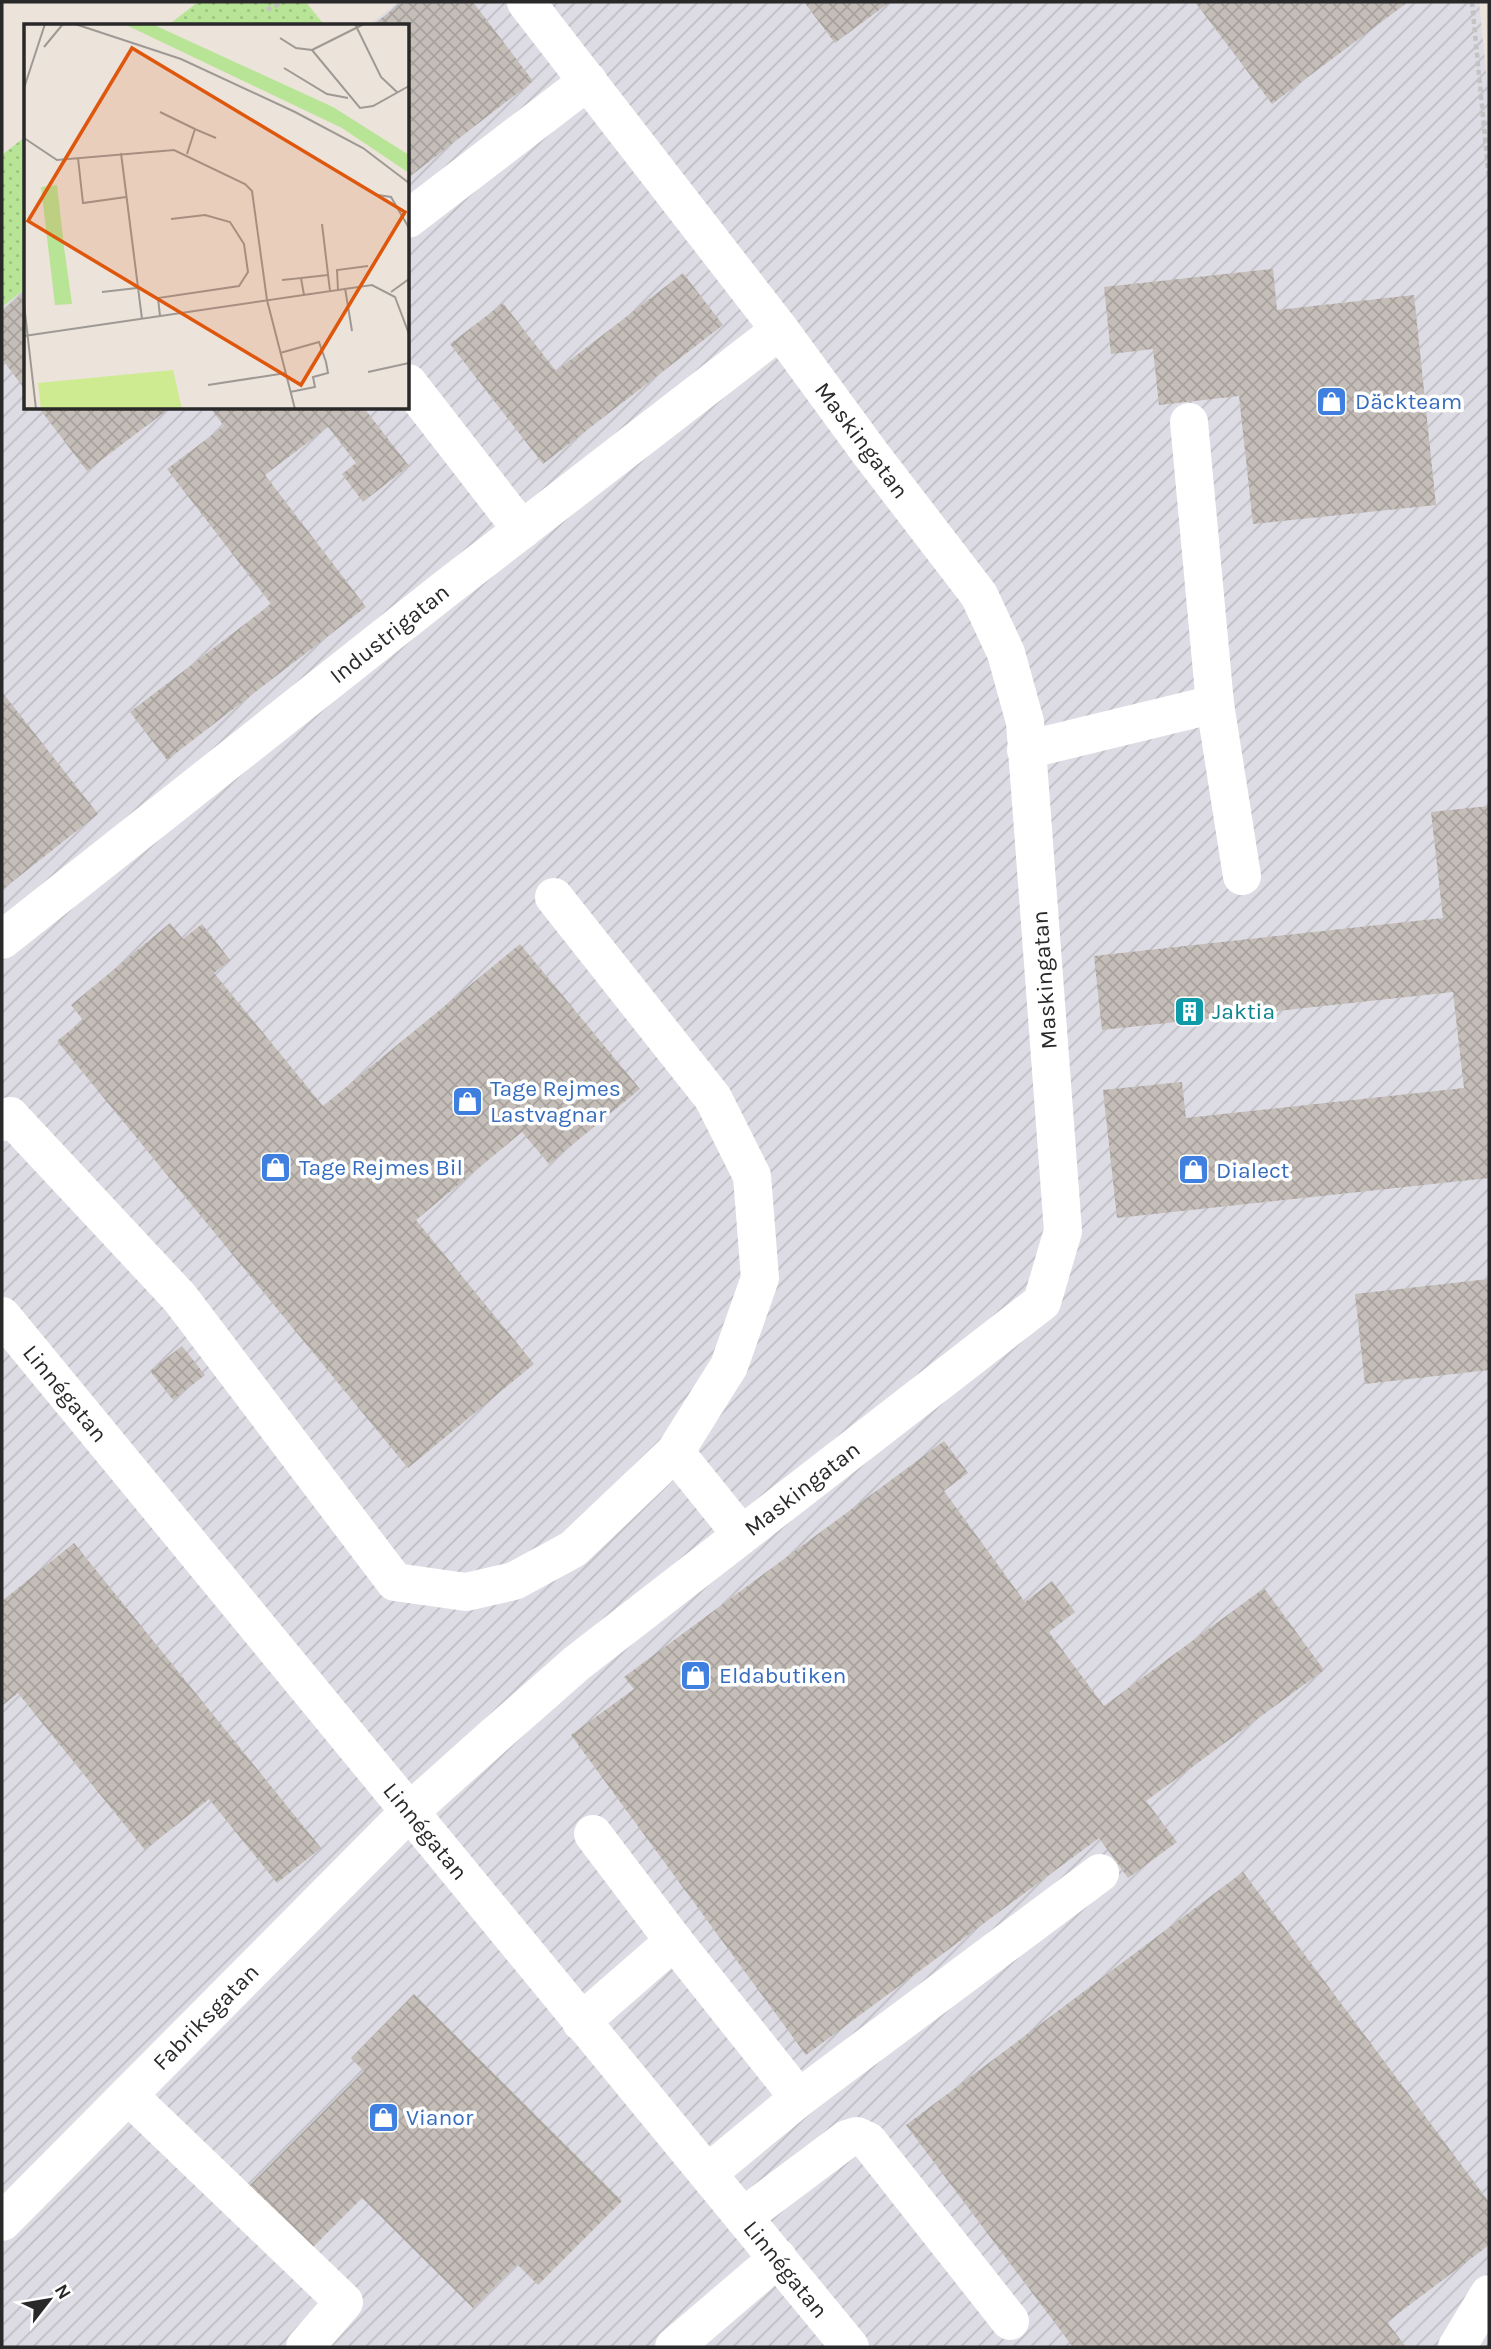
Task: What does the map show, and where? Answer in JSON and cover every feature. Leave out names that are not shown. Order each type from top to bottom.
[{"type":"street","name":"Maskingatan","points":[[408,1812],[577,1663],[1042,1301],[1063,1231],[1024,722],[1006,653],[979,595],[780,330],[526,2]]},
{"type":"street","points":[[410,217],[587,81]]},
{"type":"street","name":"Industrigatan","points":[[2,940],[780,330]]},
{"type":"street","points":[[410,386],[522,530]]},
{"type":"street","points":[[1189,422],[1215,704],[1242,876]]},
{"type":"street","points":[[1026,750],[1215,704]]},
{"type":"street","points":[[2,1122],[10,1116],[180,1298],[395,1582],[466,1592],[514,1581],[573,1549],[675,1452],[729,1366],[760,1278],[752,1176],[713,1098],[554,897]]},
{"type":"street","name":"Linnégatan","points":[[2,1316],[850,2347]]},
{"type":"street","points":[[675,1452],[741,1534]]},
{"type":"street","name":"Fabriksgatan","points":[[7,2204],[128,2095],[408,1812]]},
{"type":"street","points":[[593,1834],[799,2098]]},
{"type":"street","points":[[708,2173],[799,2098],[1100,1873]]},
{"type":"street","points":[[581,2022],[674,1941]]},
{"type":"street","points":[[128,2095],[344,2302],[305,2347]]},
{"type":"street","points":[[743,2217],[847,2139],[857,2136],[868,2141],[1010,2321]]},
{"type":"street","points":[[674,2347],[778,2258]]},
{"type":"street","points":[[1457,2347],[1489,2294]]},
{"type":"path","points":[[267,10],[283,2]]},
{"type":"path","points":[[1472,2],[1489,179]]},
{"type":"shaded area","points":[[399,2],[1479,2],[1489,100],[1489,2347],[2,2347],[2,307],[24,290],[24,410],[410,410],[410,24],[370,24]]},
{"type":"green space","points":[[198,2],[306,2],[323,24],[170,24]]},
{"type":"green space","points":[[24,138],[24,290],[2,307],[2,155]]},
{"type":"building","points":[[403,2],[473,2],[533,81],[410,176],[410,24],[374,24]]},
{"type":"building","points":[[804,2],[890,2],[835,43]]},
{"type":"building","points":[[1195,2],[1408,2],[1272,104]]},
{"type":"building","name":"Däckteam","points":[[1273,269],[1277,310],[1414,295],[1436,505],[1253,524],[1239,396],[1159,405],[1153,349],[1111,354],[1104,287]]},
{"type":"building","points":[[683,273],[723,325],[543,464],[450,344],[503,303],[556,371]]},
{"type":"building","points":[[24,293],[24,388],[2,359],[2,310]]},
{"type":"building","points":[[41,410],[167,410],[87,471]]},
{"type":"building","points":[[212,410],[366,410],[409,466],[363,502],[342,474],[356,463],[328,427],[265,475],[366,607],[167,760],[130,712],[271,604],[167,469],[224,426]]},
{"type":"building","points":[[2,692],[98,814],[2,890]]},
{"type":"building","name":"Jaktia","points":[[1489,806],[1489,1178],[1117,1218],[1103,1090],[1182,1082],[1186,1118],[1464,1088],[1453,992],[1102,1030],[1094,956],[1443,918],[1431,812]]},
{"type":"building","points":[[170,923],[183,939],[202,924],[230,960],[214,973],[323,1106],[520,944],[640,1089],[549,1164],[522,1132],[416,1220],[534,1364],[408,1468],[57,1041],[83,1020],[71,1005]]},
{"type":"building","points":[[1489,1279],[1489,1370],[1365,1384],[1355,1294]]},
{"type":"building","points":[[182,1346],[205,1375],[173,1400],[150,1371]]},
{"type":"building","points":[[944,1441],[968,1473],[944,1491],[1025,1602],[1052,1581],[1075,1612],[1049,1632],[1104,1706],[1264,1588],[1324,1670],[1146,1801],[1177,1842],[1128,1878],[1099,1838],[806,2055],[571,1735],[634,1689],[624,1677]]},
{"type":"building","points":[[74,1543],[321,1848],[277,1883],[209,1799],[145,1850],[18,1693],[2,1706],[2,1601]]},
{"type":"building","points":[[1243,1872],[1489,2202],[1489,2245],[1387,2322],[1406,2347],[1073,2347],[906,2125]]},
{"type":"building","points":[[414,1994],[622,2201],[538,2285],[517,2264],[473,2308],[362,2198],[311,2249],[248,2187],[364,2071],[351,2058]]},
{"type":"place","name":"Däckteam","points":[[1332,401]]},
{"type":"place","name":"Jaktia","points":[[1189,1011]]},
{"type":"place","name":"Tage Rejmes Lastvagnar","points":[[467,1101]]},
{"type":"place","name":"Tage Rejmes Bil","points":[[276,1167]]},
{"type":"place","name":"Dialect","points":[[1193,1170]]},
{"type":"place","name":"Eldabutiken","points":[[696,1675]]},
{"type":"place","name":"Vianor","points":[[383,2117]]}]
